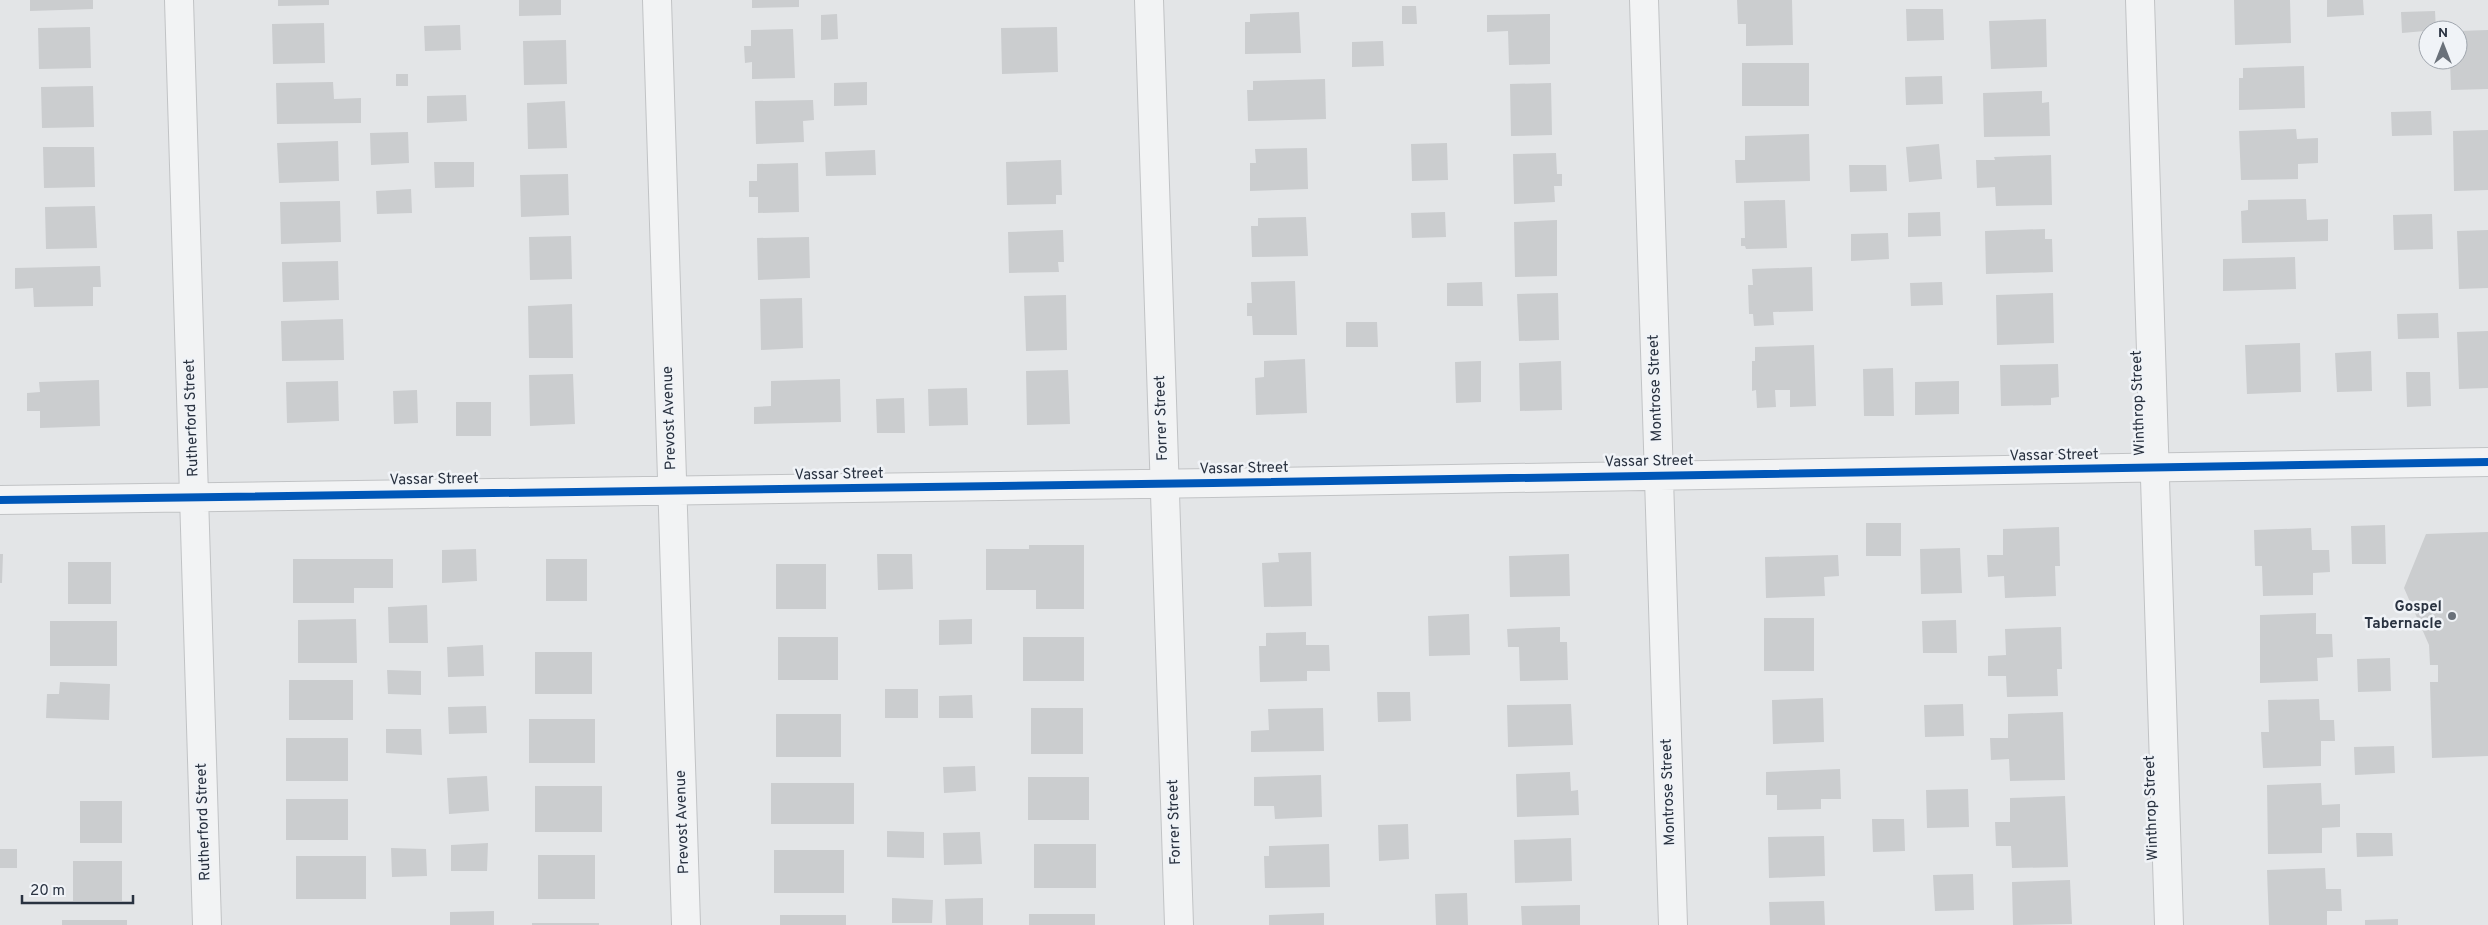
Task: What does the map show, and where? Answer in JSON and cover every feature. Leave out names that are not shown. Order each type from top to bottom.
[{"type":"street","name":"Rutherford Street","points":[[179,0],[207,925]]},
{"type":"street","name":"Prevost Avenue","points":[[657,0],[686,925]]},
{"type":"street","name":"Forrer Street","points":[[1149,0],[1178,925]]},
{"type":"street","name":"Montrose Street","points":[[1644,0],[1673,925]]},
{"type":"street","name":"Winthrop Street","points":[[2140,0],[2169,925]]},
{"type":"street","name":"Vassar Street","points":[[0,500],[1164,484],[2488,462]]},
{"type":"building","points":[[30,0],[93,0],[93,9],[30,11]]},
{"type":"building","points":[[278,0],[329,0],[329,5],[278,6]]},
{"type":"building","points":[[519,0],[561,0],[561,15],[519,16]]},
{"type":"building","points":[[752,0],[799,0],[799,7],[752,8]]},
{"type":"building","points":[[1737,0],[1792,0],[1793,45],[1746,46],[1746,24],[1738,24]]},
{"type":"building","points":[[2234,0],[2290,0],[2291,43],[2235,45]]},
{"type":"building","points":[[2327,0],[2363,0],[2364,15],[2327,17]]},
{"type":"building","points":[[1402,6],[1416,6],[1417,24],[1402,24]]},
{"type":"building","points":[[1906,9],[1943,9],[1944,40],[1907,41]]},
{"type":"building","points":[[2435,11],[2435,20],[2418,20],[2418,32],[2402,33],[2401,12]]},
{"type":"building","points":[[1299,12],[1301,53],[1245,54],[1245,22],[1250,22],[1250,14]]},
{"type":"building","points":[[837,14],[838,39],[821,40],[821,15]]},
{"type":"building","points":[[1550,14],[1550,64],[1509,65],[1508,31],[1487,32],[1487,15]]},
{"type":"building","points":[[2046,19],[2047,67],[1991,69],[1989,21]]},
{"type":"building","points":[[324,23],[325,63],[273,64],[272,24]]},
{"type":"building","points":[[460,25],[461,50],[425,51],[424,26]]},
{"type":"building","points":[[90,27],[91,68],[39,69],[38,28]]},
{"type":"building","points":[[1057,27],[1058,72],[1002,74],[1001,28]]},
{"type":"building","points":[[793,29],[795,78],[752,79],[752,62],[745,63],[744,46],[751,46],[751,30]]},
{"type":"building","points":[[2488,30],[2488,89],[2451,90],[2450,70],[2468,70],[2468,31]]},
{"type":"building","points":[[566,40],[567,84],[524,85],[523,41]]},
{"type":"building","points":[[1383,41],[1384,66],[1352,67],[1352,42]]},
{"type":"building","points":[[1742,63],[1809,63],[1809,106],[1742,106]]},
{"type":"building","points":[[2304,66],[2305,108],[2239,110],[2239,78],[2243,78],[2243,68]]},
{"type":"building","points":[[396,74],[408,74],[408,86],[396,86]]},
{"type":"building","points":[[1942,76],[1943,104],[1906,105],[1905,77]]},
{"type":"building","points":[[1325,79],[1326,119],[1248,121],[1247,90],[1253,90],[1253,81]]},
{"type":"building","points":[[333,82],[334,99],[361,98],[361,123],[277,124],[276,83]]},
{"type":"building","points":[[867,82],[867,105],[834,106],[834,83]]},
{"type":"building","points":[[1551,83],[1552,135],[1511,136],[1510,84]]},
{"type":"building","points":[[93,86],[94,127],[42,128],[41,87]]},
{"type":"building","points":[[2042,91],[2042,103],[2049,102],[2050,136],[1984,137],[1983,93]]},
{"type":"building","points":[[466,95],[467,121],[427,123],[427,96]]},
{"type":"building","points":[[813,100],[814,120],[803,121],[804,142],[756,144],[755,101]]},
{"type":"building","points":[[565,101],[567,148],[528,149],[527,103]]},
{"type":"building","points":[[2431,111],[2432,135],[2392,136],[2391,112]]},
{"type":"building","points":[[2296,129],[2297,139],[2318,138],[2318,163],[2298,164],[2298,179],[2241,180],[2239,131]]},
{"type":"building","points":[[2488,130],[2488,190],[2454,191],[2453,131]]},
{"type":"building","points":[[408,132],[409,163],[371,165],[370,133]]},
{"type":"building","points":[[1809,134],[1810,181],[1736,183],[1735,160],[1745,160],[1745,136]]},
{"type":"building","points":[[338,141],[339,181],[279,183],[277,143]]},
{"type":"building","points":[[1447,143],[1448,180],[1412,181],[1411,144]]},
{"type":"building","points":[[1939,144],[1942,179],[1909,182],[1906,147]]},
{"type":"building","points":[[43,147],[94,147],[95,187],[44,188]]},
{"type":"building","points":[[1307,148],[1308,189],[1250,191],[1250,163],[1256,163],[1255,149]]},
{"type":"building","points":[[875,150],[876,175],[826,176],[825,152]]},
{"type":"building","points":[[1556,153],[1557,174],[1562,174],[1562,186],[1554,186],[1555,202],[1514,204],[1513,154]]},
{"type":"building","points":[[2051,155],[2052,205],[1996,206],[1995,187],[1977,188],[1976,160],[1995,160],[1994,157]]},
{"type":"building","points":[[1061,160],[1062,195],[1056,195],[1056,204],[1007,205],[1006,162]]},
{"type":"building","points":[[434,162],[474,162],[474,187],[435,188]]},
{"type":"building","points":[[798,163],[799,212],[758,213],[758,197],[749,197],[749,181],[757,181],[757,164]]},
{"type":"building","points":[[1849,165],[1886,165],[1887,191],[1850,192]]},
{"type":"building","points":[[568,174],[569,215],[521,217],[520,175]]},
{"type":"building","points":[[411,189],[412,213],[377,214],[376,191]]},
{"type":"building","points":[[2306,199],[2307,220],[2328,219],[2328,241],[2242,243],[2241,211],[2248,210],[2248,200]]},
{"type":"building","points":[[1785,200],[1787,248],[1746,249],[1745,246],[1741,246],[1741,238],[1745,238],[1744,201]]},
{"type":"building","points":[[340,201],[341,242],[281,244],[280,202]]},
{"type":"building","points":[[95,206],[97,248],[46,249],[45,207]]},
{"type":"building","points":[[1445,212],[1446,237],[1412,238],[1411,213]]},
{"type":"building","points":[[1940,212],[1941,236],[1908,237],[1908,213]]},
{"type":"building","points":[[2432,214],[2433,249],[2394,250],[2393,215]]},
{"type":"building","points":[[1306,217],[1308,256],[1252,257],[1251,226],[1258,226],[1258,218]]},
{"type":"building","points":[[1557,220],[1557,276],[1515,277],[1514,222]]},
{"type":"building","points":[[2045,229],[2045,239],[2052,239],[2053,272],[1986,274],[1985,231]]},
{"type":"building","points":[[1063,230],[1064,262],[1058,262],[1059,272],[1009,273],[1008,232]]},
{"type":"building","points":[[2488,230],[2488,288],[2459,289],[2457,231]]},
{"type":"building","points":[[1888,233],[1889,259],[1851,261],[1851,234]]},
{"type":"building","points":[[571,236],[572,279],[530,280],[529,237]]},
{"type":"building","points":[[809,237],[810,278],[758,280],[757,238]]},
{"type":"building","points":[[2295,257],[2296,289],[2223,291],[2223,259]]},
{"type":"building","points":[[338,261],[339,300],[283,302],[282,262]]},
{"type":"building","points":[[100,266],[101,287],[93,287],[93,306],[34,307],[33,288],[15,289],[15,268]]},
{"type":"building","points":[[1812,267],[1813,311],[1773,312],[1774,325],[1754,326],[1753,314],[1749,314],[1748,285],[1753,285],[1752,269]]},
{"type":"building","points":[[1295,281],[1297,335],[1253,335],[1252,316],[1247,316],[1247,303],[1252,303],[1251,282]]},
{"type":"building","points":[[1482,282],[1483,306],[1447,306],[1447,283]]},
{"type":"building","points":[[1942,282],[1943,305],[1911,306],[1910,283]]},
{"type":"building","points":[[1558,293],[1559,340],[1519,341],[1517,294]]},
{"type":"building","points":[[2053,293],[2054,343],[1997,345],[1996,295]]},
{"type":"building","points":[[1066,295],[1067,350],[1026,351],[1024,296]]},
{"type":"building","points":[[802,298],[803,348],[761,350],[760,299]]},
{"type":"building","points":[[572,304],[573,358],[529,358],[528,306]]},
{"type":"building","points":[[2438,313],[2439,338],[2398,339],[2397,314]]},
{"type":"building","points":[[343,319],[344,360],[282,361],[281,321]]},
{"type":"building","points":[[1346,322],[1377,322],[1378,347],[1346,347]]},
{"type":"building","points":[[2488,331],[2488,388],[2459,389],[2457,332]]},
{"type":"building","points":[[2300,343],[2301,392],[2247,394],[2245,345]]},
{"type":"building","points":[[1814,345],[1816,406],[1790,407],[1790,390],[1775,390],[1776,407],[1757,408],[1756,390],[1752,391],[1752,361],[1755,361],[1755,347]]},
{"type":"building","points":[[2371,351],[2372,391],[2337,392],[2335,353]]},
{"type":"building","points":[[1305,359],[1307,413],[1256,415],[1255,378],[1264,377],[1264,361]]},
{"type":"building","points":[[1481,361],[1481,402],[1456,403],[1455,362]]},
{"type":"building","points":[[1561,361],[1562,410],[1520,411],[1519,363]]},
{"type":"building","points":[[2058,364],[2059,397],[2051,398],[2051,405],[2001,406],[2000,365]]},
{"type":"building","points":[[1893,368],[1894,416],[1864,416],[1863,369]]},
{"type":"building","points":[[1068,370],[1070,424],[1027,425],[1026,371]]},
{"type":"building","points":[[2406,372],[2430,372],[2431,406],[2407,407]]},
{"type":"building","points":[[573,374],[575,424],[530,426],[529,375]]},
{"type":"building","points":[[840,379],[841,422],[754,424],[754,407],[771,406],[771,381]]},
{"type":"building","points":[[99,380],[100,426],[40,428],[40,411],[27,411],[27,393],[40,392],[39,382]]},
{"type":"building","points":[[338,381],[339,421],[287,423],[286,382]]},
{"type":"building","points":[[1959,381],[1959,414],[1915,415],[1915,382]]},
{"type":"building","points":[[967,388],[968,425],[929,426],[928,389]]},
{"type":"building","points":[[417,390],[418,423],[394,424],[393,391]]},
{"type":"building","points":[[904,398],[905,433],[877,433],[876,399]]},
{"type":"building","points":[[456,402],[491,402],[491,436],[456,436]]},
{"type":"building","points":[[1866,523],[1901,523],[1901,556],[1866,556]]},
{"type":"building","points":[[2385,525],[2386,564],[2352,564],[2351,526]]},
{"type":"building","points":[[2059,527],[2060,566],[2055,566],[2056,596],[2005,598],[2004,576],[1988,577],[1987,555],[2003,555],[2003,529]]},
{"type":"building","points":[[2311,528],[2312,550],[2329,550],[2330,572],[2313,573],[2313,595],[2263,596],[2262,566],[2255,566],[2254,530]]},
{"type":"building","points":[[2488,532],[2488,756],[2432,758],[2430,682],[2438,682],[2438,665],[2430,665],[2429,645],[2404,588],[2426,534]]},
{"type":"building","points":[[1029,545],[1084,545],[1084,609],[1036,609],[1036,590],[986,590],[986,549],[1029,549]]},
{"type":"building","points":[[1960,548],[1962,593],[1921,594],[1920,549]]},
{"type":"building","points":[[476,549],[477,581],[442,583],[442,550]]},
{"type":"building","points":[[1311,552],[1312,606],[1264,607],[1262,563],[1279,562],[1278,553]]},
{"type":"building","points":[[0,554],[3,554],[2,583],[0,583]]},
{"type":"building","points":[[877,554],[912,554],[913,589],[878,590]]},
{"type":"building","points":[[1569,554],[1570,596],[1510,597],[1509,556]]},
{"type":"building","points":[[1838,555],[1839,576],[1824,577],[1825,596],[1766,598],[1765,557]]},
{"type":"building","points":[[293,559],[393,559],[393,588],[354,588],[354,603],[293,603]]},
{"type":"building","points":[[546,559],[587,559],[587,601],[546,601]]},
{"type":"building","points":[[68,562],[111,562],[111,604],[68,604]]},
{"type":"building","points":[[776,564],[826,564],[826,609],[776,609]]},
{"type":"building","points":[[427,605],[428,643],[389,643],[388,607]]},
{"type":"building","points":[[2316,613],[2316,634],[2332,634],[2333,657],[2317,658],[2318,681],[2260,683],[2260,615]]},
{"type":"building","points":[[1469,614],[1470,655],[1429,656],[1428,616]]},
{"type":"building","points":[[1764,618],[1814,618],[1814,671],[1764,671]]},
{"type":"building","points":[[356,619],[357,663],[298,663],[298,620]]},
{"type":"building","points":[[972,619],[972,644],[939,645],[939,620]]},
{"type":"building","points":[[1956,620],[1957,653],[1923,653],[1922,621]]},
{"type":"building","points":[[50,621],[117,621],[117,666],[50,666]]},
{"type":"building","points":[[1560,627],[1560,642],[1567,642],[1568,680],[1520,681],[1519,647],[1508,647],[1507,629]]},
{"type":"building","points":[[2061,627],[2062,669],[2057,669],[2058,696],[2007,697],[2006,676],[1988,676],[1988,656],[2006,655],[2005,629]]},
{"type":"building","points":[[1306,632],[1306,645],[1329,645],[1330,671],[1307,671],[1307,681],[1260,682],[1259,646],[1266,646],[1266,633]]},
{"type":"building","points":[[778,637],[838,637],[838,680],[778,680]]},
{"type":"building","points":[[1023,637],[1084,637],[1084,681],[1023,681]]},
{"type":"building","points":[[483,645],[484,676],[448,677],[447,647]]},
{"type":"building","points":[[535,652],[592,652],[592,694],[535,694]]},
{"type":"building","points":[[2390,658],[2391,691],[2358,692],[2357,659]]},
{"type":"building","points":[[387,670],[421,671],[421,695],[388,694]]},
{"type":"building","points":[[289,680],[353,680],[353,720],[289,720]]},
{"type":"building","points":[[60,682],[110,684],[109,720],[46,718],[47,694],[59,694]]},
{"type":"building","points":[[885,689],[918,689],[918,718],[885,718]]},
{"type":"building","points":[[1377,692],[1410,692],[1411,721],[1378,722]]},
{"type":"building","points":[[972,695],[973,718],[939,718],[939,696]]},
{"type":"building","points":[[1823,698],[1824,742],[1773,744],[1772,700]]},
{"type":"building","points":[[2319,699],[2320,720],[2334,720],[2335,741],[2321,741],[2321,766],[2263,768],[2261,732],[2269,732],[2268,700]]},
{"type":"building","points":[[1571,704],[1573,745],[1508,747],[1507,705]]},
{"type":"building","points":[[1963,704],[1964,736],[1925,737],[1924,705]]},
{"type":"building","points":[[486,706],[487,733],[449,734],[448,707]]},
{"type":"building","points":[[1031,708],[1083,708],[1083,754],[1031,754]]},
{"type":"building","points":[[1323,708],[1324,751],[1251,752],[1251,731],[1269,730],[1268,709]]},
{"type":"building","points":[[2063,712],[2065,780],[2010,781],[2009,759],[1991,760],[1990,738],[2008,738],[2008,714]]},
{"type":"building","points":[[776,714],[841,714],[841,757],[776,757]]},
{"type":"building","points":[[529,719],[595,719],[595,763],[529,763]]},
{"type":"building","points":[[386,729],[421,729],[422,755],[386,753]]},
{"type":"building","points":[[286,738],[348,738],[348,781],[286,781]]},
{"type":"building","points":[[2394,746],[2395,773],[2355,775],[2354,747]]},
{"type":"building","points":[[975,766],[976,791],[944,793],[943,767]]},
{"type":"building","points":[[1840,769],[1841,799],[1821,799],[1821,809],[1777,810],[1777,795],[1766,795],[1766,772]]},
{"type":"building","points":[[1570,772],[1571,791],[1578,790],[1579,815],[1517,817],[1516,774]]},
{"type":"building","points":[[1321,775],[1322,817],[1275,819],[1274,806],[1254,806],[1254,777]]},
{"type":"building","points":[[487,776],[489,811],[449,814],[447,778]]},
{"type":"building","points":[[1028,777],[1089,777],[1089,820],[1028,820]]},
{"type":"building","points":[[771,783],[854,783],[854,824],[771,824]]},
{"type":"building","points":[[2321,783],[2322,805],[2340,804],[2340,827],[2322,828],[2322,853],[2268,854],[2267,785]]},
{"type":"building","points":[[535,786],[602,786],[602,832],[535,832]]},
{"type":"building","points":[[1968,789],[1969,827],[1927,828],[1926,790]]},
{"type":"building","points":[[2065,796],[2068,867],[2012,868],[2011,846],[1996,846],[1995,822],[2010,822],[2010,798]]},
{"type":"building","points":[[286,799],[348,799],[348,840],[286,840]]},
{"type":"building","points":[[80,801],[122,801],[122,843],[80,843]]},
{"type":"building","points":[[1872,819],[1904,819],[1905,851],[1873,852]]},
{"type":"building","points":[[1408,824],[1409,859],[1379,861],[1378,825]]},
{"type":"building","points":[[887,831],[924,832],[924,858],[887,857]]},
{"type":"building","points":[[980,832],[982,864],[944,865],[943,833]]},
{"type":"building","points":[[2356,833],[2392,833],[2393,856],[2357,857]]},
{"type":"building","points":[[1824,836],[1825,876],[1769,878],[1768,837]]},
{"type":"building","points":[[1571,838],[1572,881],[1515,883],[1514,840]]},
{"type":"building","points":[[488,843],[487,871],[451,871],[451,845]]},
{"type":"building","points":[[1034,844],[1096,844],[1096,888],[1034,888]]},
{"type":"building","points":[[1329,844],[1330,887],[1265,888],[1264,856],[1269,856],[1269,846]]},
{"type":"building","points":[[391,848],[426,849],[427,876],[392,877]]},
{"type":"building","points":[[0,849],[17,849],[17,868],[0,868]]},
{"type":"building","points":[[774,850],[844,850],[844,893],[774,893]]},
{"type":"building","points":[[538,855],[595,855],[595,899],[538,899]]},
{"type":"building","points":[[296,856],[366,856],[366,899],[296,899]]},
{"type":"building","points":[[73,861],[122,861],[122,901],[73,901]]},
{"type":"building","points":[[2325,868],[2326,889],[2341,889],[2342,911],[2327,911],[2327,925],[2269,925],[2267,870]]},
{"type":"building","points":[[1973,874],[1974,910],[1935,911],[1933,875]]},
{"type":"building","points":[[2070,880],[2072,924],[2013,925],[2012,882]]},
{"type":"building","points":[[1467,893],[1468,925],[1436,925],[1435,894]]},
{"type":"building","points":[[892,898],[933,900],[932,923],[892,923]]},
{"type":"building","points":[[983,898],[983,925],[946,925],[945,899]]},
{"type":"building","points":[[1824,901],[1825,925],[1770,925],[1769,902]]},
{"type":"building","points":[[1580,905],[1580,925],[1522,925],[1521,906]]},
{"type":"building","points":[[494,911],[494,925],[450,925],[450,912]]},
{"type":"building","points":[[1324,913],[1324,925],[1269,925],[1269,915]]},
{"type":"building","points":[[1029,914],[1095,914],[1095,925],[1029,925]]},
{"type":"building","points":[[780,915],[846,915],[846,925],[780,925]]},
{"type":"building","points":[[2398,919],[2398,925],[2365,925],[2365,920]]},
{"type":"building","points":[[62,920],[127,920],[127,925],[62,925]]},
{"type":"building","points":[[532,923],[599,923],[599,925],[532,925]]},
{"type":"cycle path","points":[[0,500],[1213,483],[2488,462]]},
{"type":"place","name":"Gospel Tabernacle","points":[[2452,616]]}]
